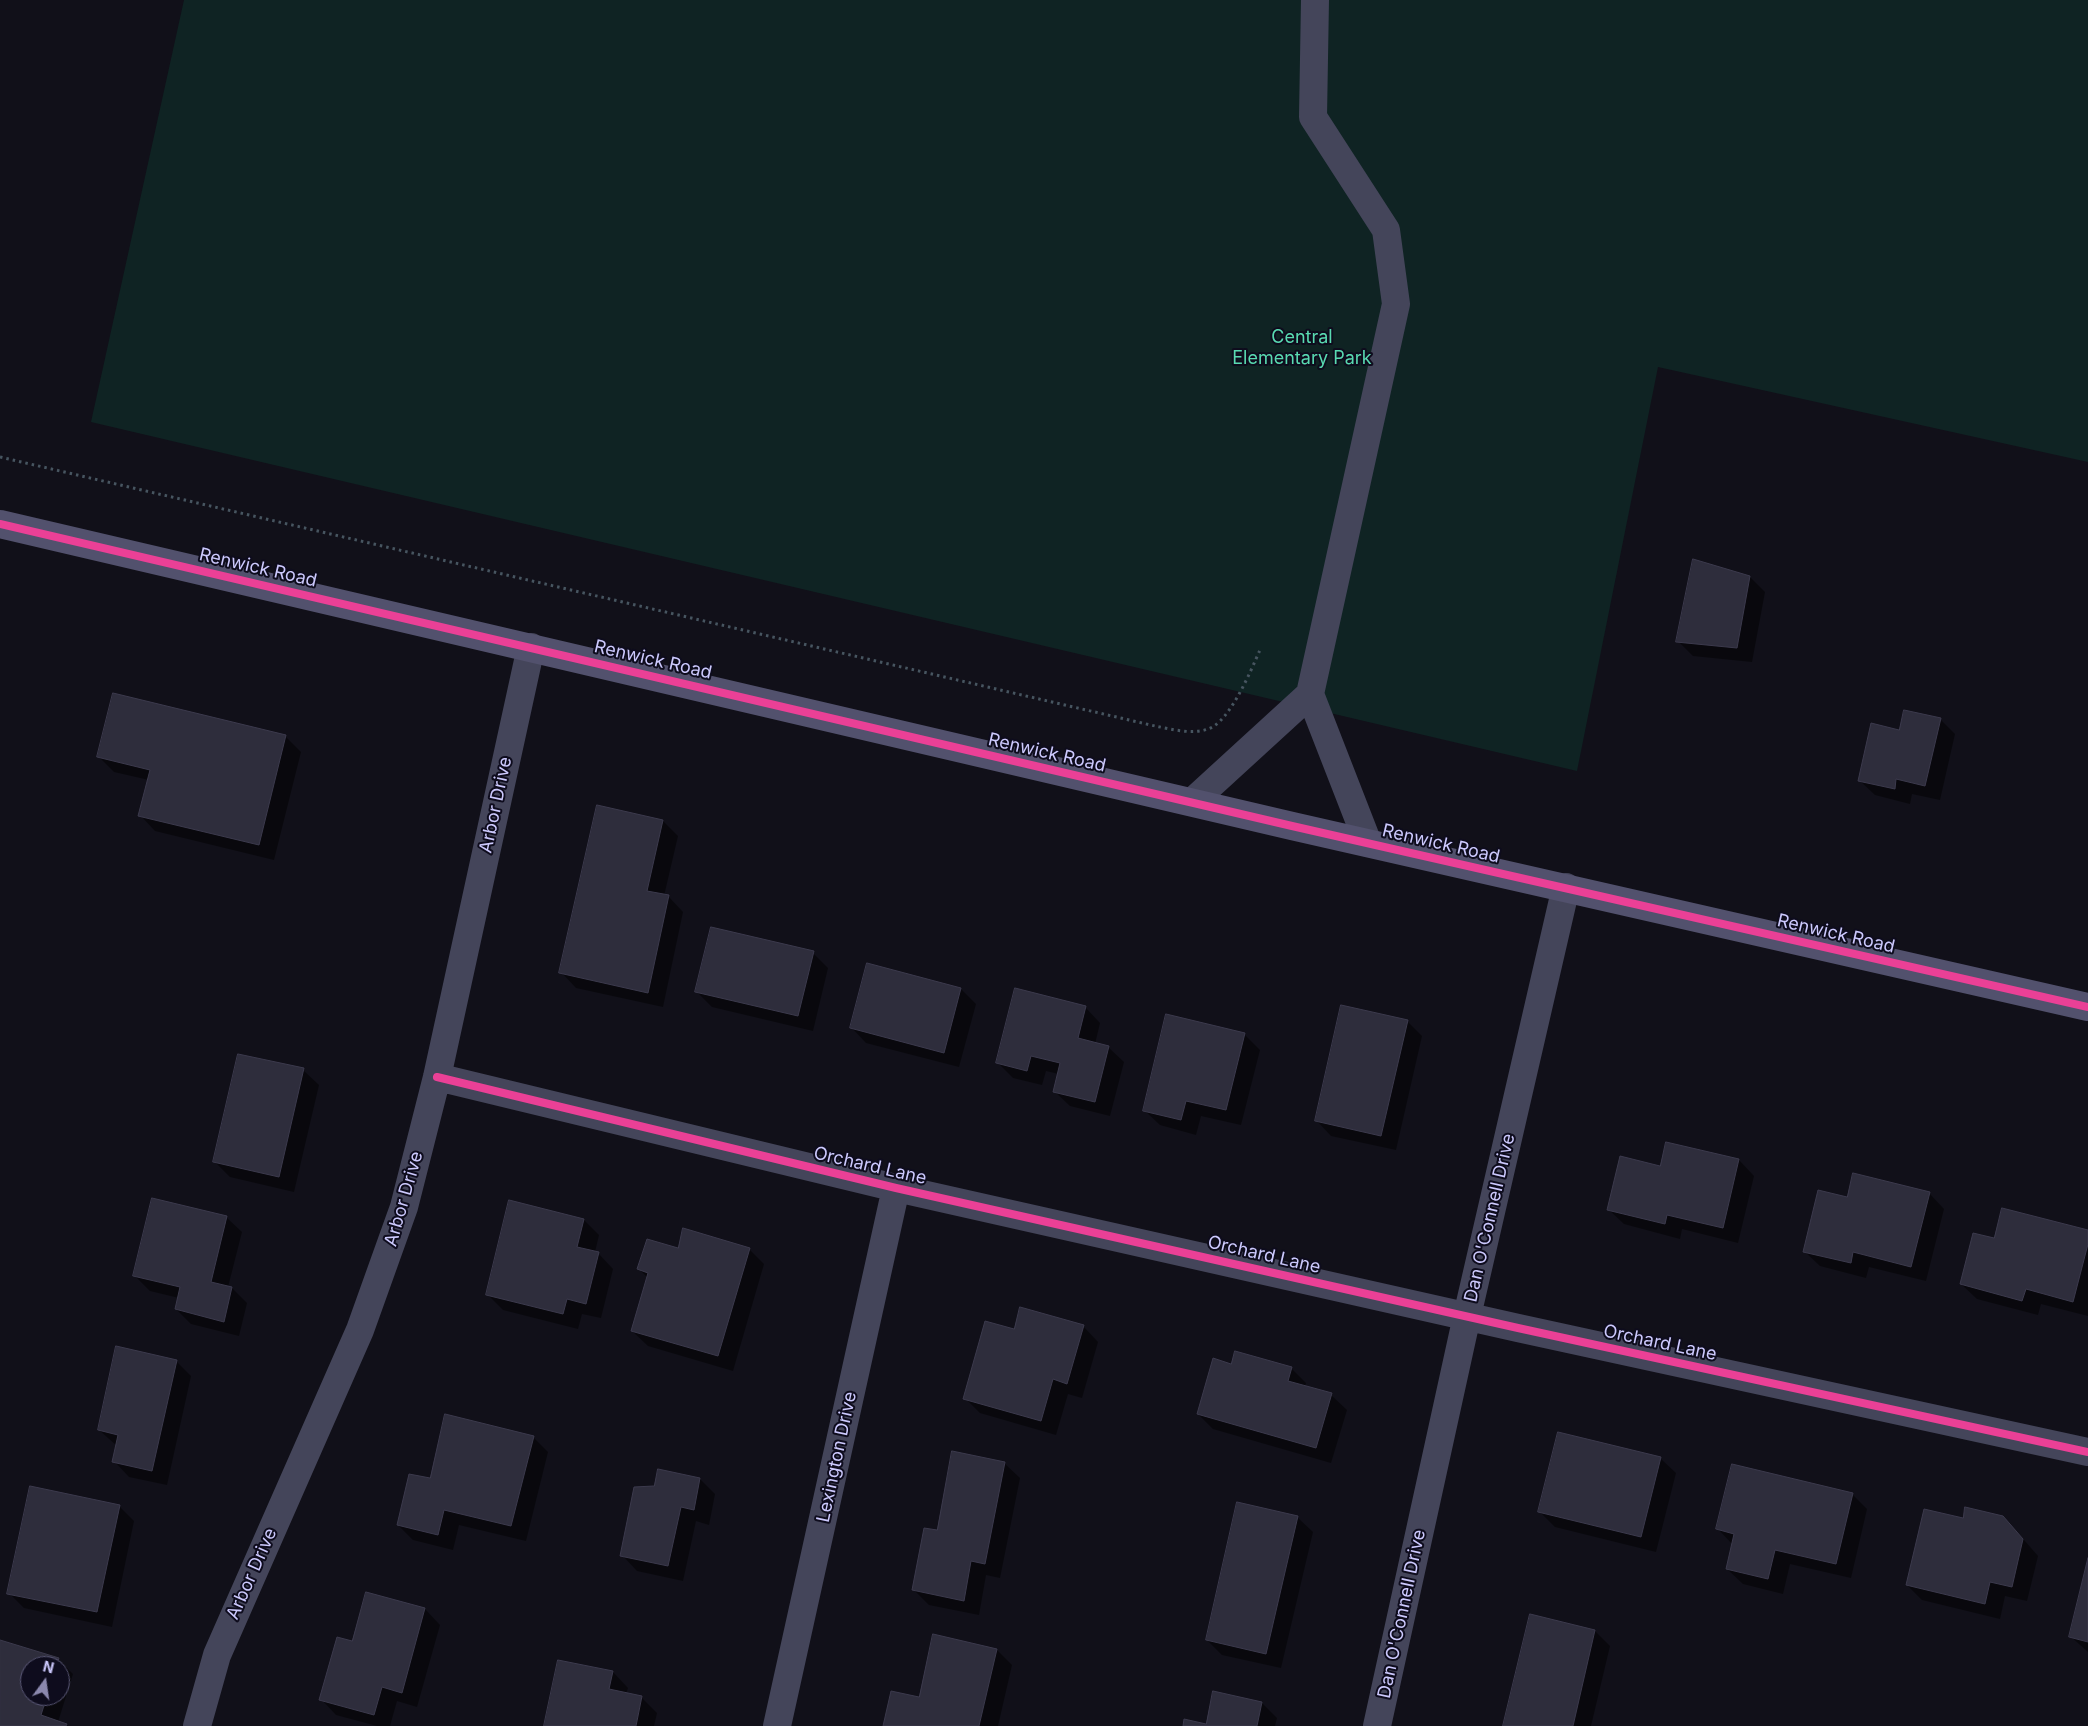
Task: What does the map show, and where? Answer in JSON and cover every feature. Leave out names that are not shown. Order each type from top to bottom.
[{"type":"street","points":[[1315,0],[1312,117],[1386,230],[1396,304],[1310,694],[1368,843]]},
{"type":"street","name":"Renwick Road","points":[[0,524],[1368,843],[2088,1007]]},
{"type":"street","name":"Arbor Drive","points":[[197,1726],[217,1655],[360,1330],[404,1207],[436,1077],[531,647]]},
{"type":"street","points":[[1192,802],[1310,694]]},
{"type":"street","name":"Dan O'Connell Drive","points":[[1378,1726],[1467,1316],[1566,887]]},
{"type":"street","name":"Orchard Lane","points":[[436,1077],[896,1188],[1467,1316],[2088,1452]]},
{"type":"street","name":"Lexington Drive","points":[[778,1726],[896,1188]]},
{"type":"path","points":[[0,457],[1145,724],[1187,731],[1209,729],[1222,720],[1242,689],[1260,650]]},
{"type":"green space","name":"Central Elementary Park","points":[[184,0],[2088,0],[2088,462],[1658,367],[1577,771],[91,422]]},
{"type":"building","points":[[1693,559],[1750,576],[1737,648],[1676,642]]},
{"type":"building","points":[[113,693],[286,735],[259,845],[138,816],[150,770],[97,757]]},
{"type":"building","points":[[1904,710],[1941,718],[1925,786],[1896,779],[1895,789],[1858,781],[1871,723],[1899,730]]},
{"type":"building","points":[[597,805],[663,820],[647,891],[669,895],[648,993],[559,973]]},
{"type":"building","points":[[711,927],[814,951],[798,1016],[695,992]]},
{"type":"building","points":[[867,963],[961,988],[944,1053],[850,1028]]},
{"type":"building","points":[[1015,988],[1086,1006],[1078,1038],[1109,1046],[1095,1102],[1053,1092],[1060,1063],[1031,1056],[1027,1071],[996,1063]]},
{"type":"building","points":[[1341,1005],[1408,1020],[1381,1136],[1315,1121]]},
{"type":"building","points":[[1166,1014],[1245,1033],[1226,1110],[1186,1101],[1181,1120],[1143,1111]]},
{"type":"building","points":[[238,1054],[304,1068],[279,1177],[213,1162]]},
{"type":"building","points":[[1666,1142],[1739,1159],[1723,1228],[1667,1215],[1665,1224],[1607,1210],[1620,1156],[1660,1166]]},
{"type":"building","points":[[1853,1173],[1930,1192],[1911,1267],[1853,1252],[1851,1263],[1803,1252],[1818,1190],[1847,1197]]},
{"type":"building","points":[[152,1198],[227,1216],[211,1282],[232,1287],[224,1322],[175,1309],[180,1287],[133,1276]]},
{"type":"building","points":[[509,1200],[584,1219],[577,1247],[599,1252],[586,1304],[567,1299],[563,1314],[486,1295]]},
{"type":"building","points":[[2002,1208],[2088,1230],[2088,1244],[2073,1302],[2026,1289],[2022,1301],[1960,1284],[1973,1233],[1994,1238]]},
{"type":"building","points":[[683,1228],[750,1248],[718,1356],[631,1331],[648,1273],[637,1269],[647,1239],[678,1248]]},
{"type":"building","points":[[1020,1307],[1084,1325],[1067,1384],[1053,1379],[1041,1421],[963,1399],[985,1321],[1014,1329]]},
{"type":"building","points":[[116,1346],[177,1360],[152,1471],[112,1462],[118,1435],[98,1430]]},
{"type":"building","points":[[1235,1351],[1292,1367],[1288,1381],[1332,1393],[1316,1448],[1197,1414],[1213,1358],[1231,1364]]},
{"type":"building","points":[[445,1414],[534,1436],[511,1526],[444,1510],[438,1535],[397,1525],[409,1474],[430,1478]]},
{"type":"building","points":[[1558,1432],[1661,1457],[1641,1537],[1538,1512]]},
{"type":"building","points":[[952,1451],[1005,1462],[985,1564],[971,1561],[964,1601],[912,1590],[924,1528],[937,1530]]},
{"type":"building","points":[[1732,1464],[1853,1493],[1836,1564],[1775,1550],[1768,1579],[1726,1569],[1734,1534],[1716,1529]]},
{"type":"building","points":[[658,1469],[700,1478],[694,1510],[681,1507],[668,1566],[620,1556],[634,1487],[654,1486]]},
{"type":"building","points":[[30,1486],[120,1505],[97,1612],[7,1594]]},
{"type":"building","points":[[1237,1502],[1298,1516],[1266,1654],[1206,1640]]},
{"type":"building","points":[[1965,1507],[2003,1516],[2023,1539],[2012,1587],[1990,1582],[1985,1604],[1906,1585],[1924,1509],[1963,1518]]},
{"type":"building","points":[[2088,1558],[2088,1642],[2069,1637]]},
{"type":"building","points":[[366,1592],[425,1608],[402,1693],[382,1687],[374,1715],[319,1700],[337,1637],[352,1641]]},
{"type":"building","points":[[1530,1614],[1595,1630],[1573,1726],[1503,1726]]},
{"type":"building","points":[[933,1634],[997,1649],[979,1726],[883,1726],[891,1691],[919,1697]]},
{"type":"building","points":[[0,1640],[52,1656],[20,1656],[20,1706],[44,1706],[41,1715],[67,1724],[66,1726],[0,1726]]},
{"type":"building","points":[[558,1660],[613,1671],[609,1689],[642,1696],[636,1726],[544,1726]]},
{"type":"building","points":[[1213,1691],[1262,1702],[1257,1726],[1183,1726],[1184,1719],[1206,1724]]},
{"type":"cycle path","points":[[0,524],[1292,826],[2088,1007]]},
{"type":"cycle path","points":[[437,1077],[896,1188],[1518,1328],[2088,1452]]}]
